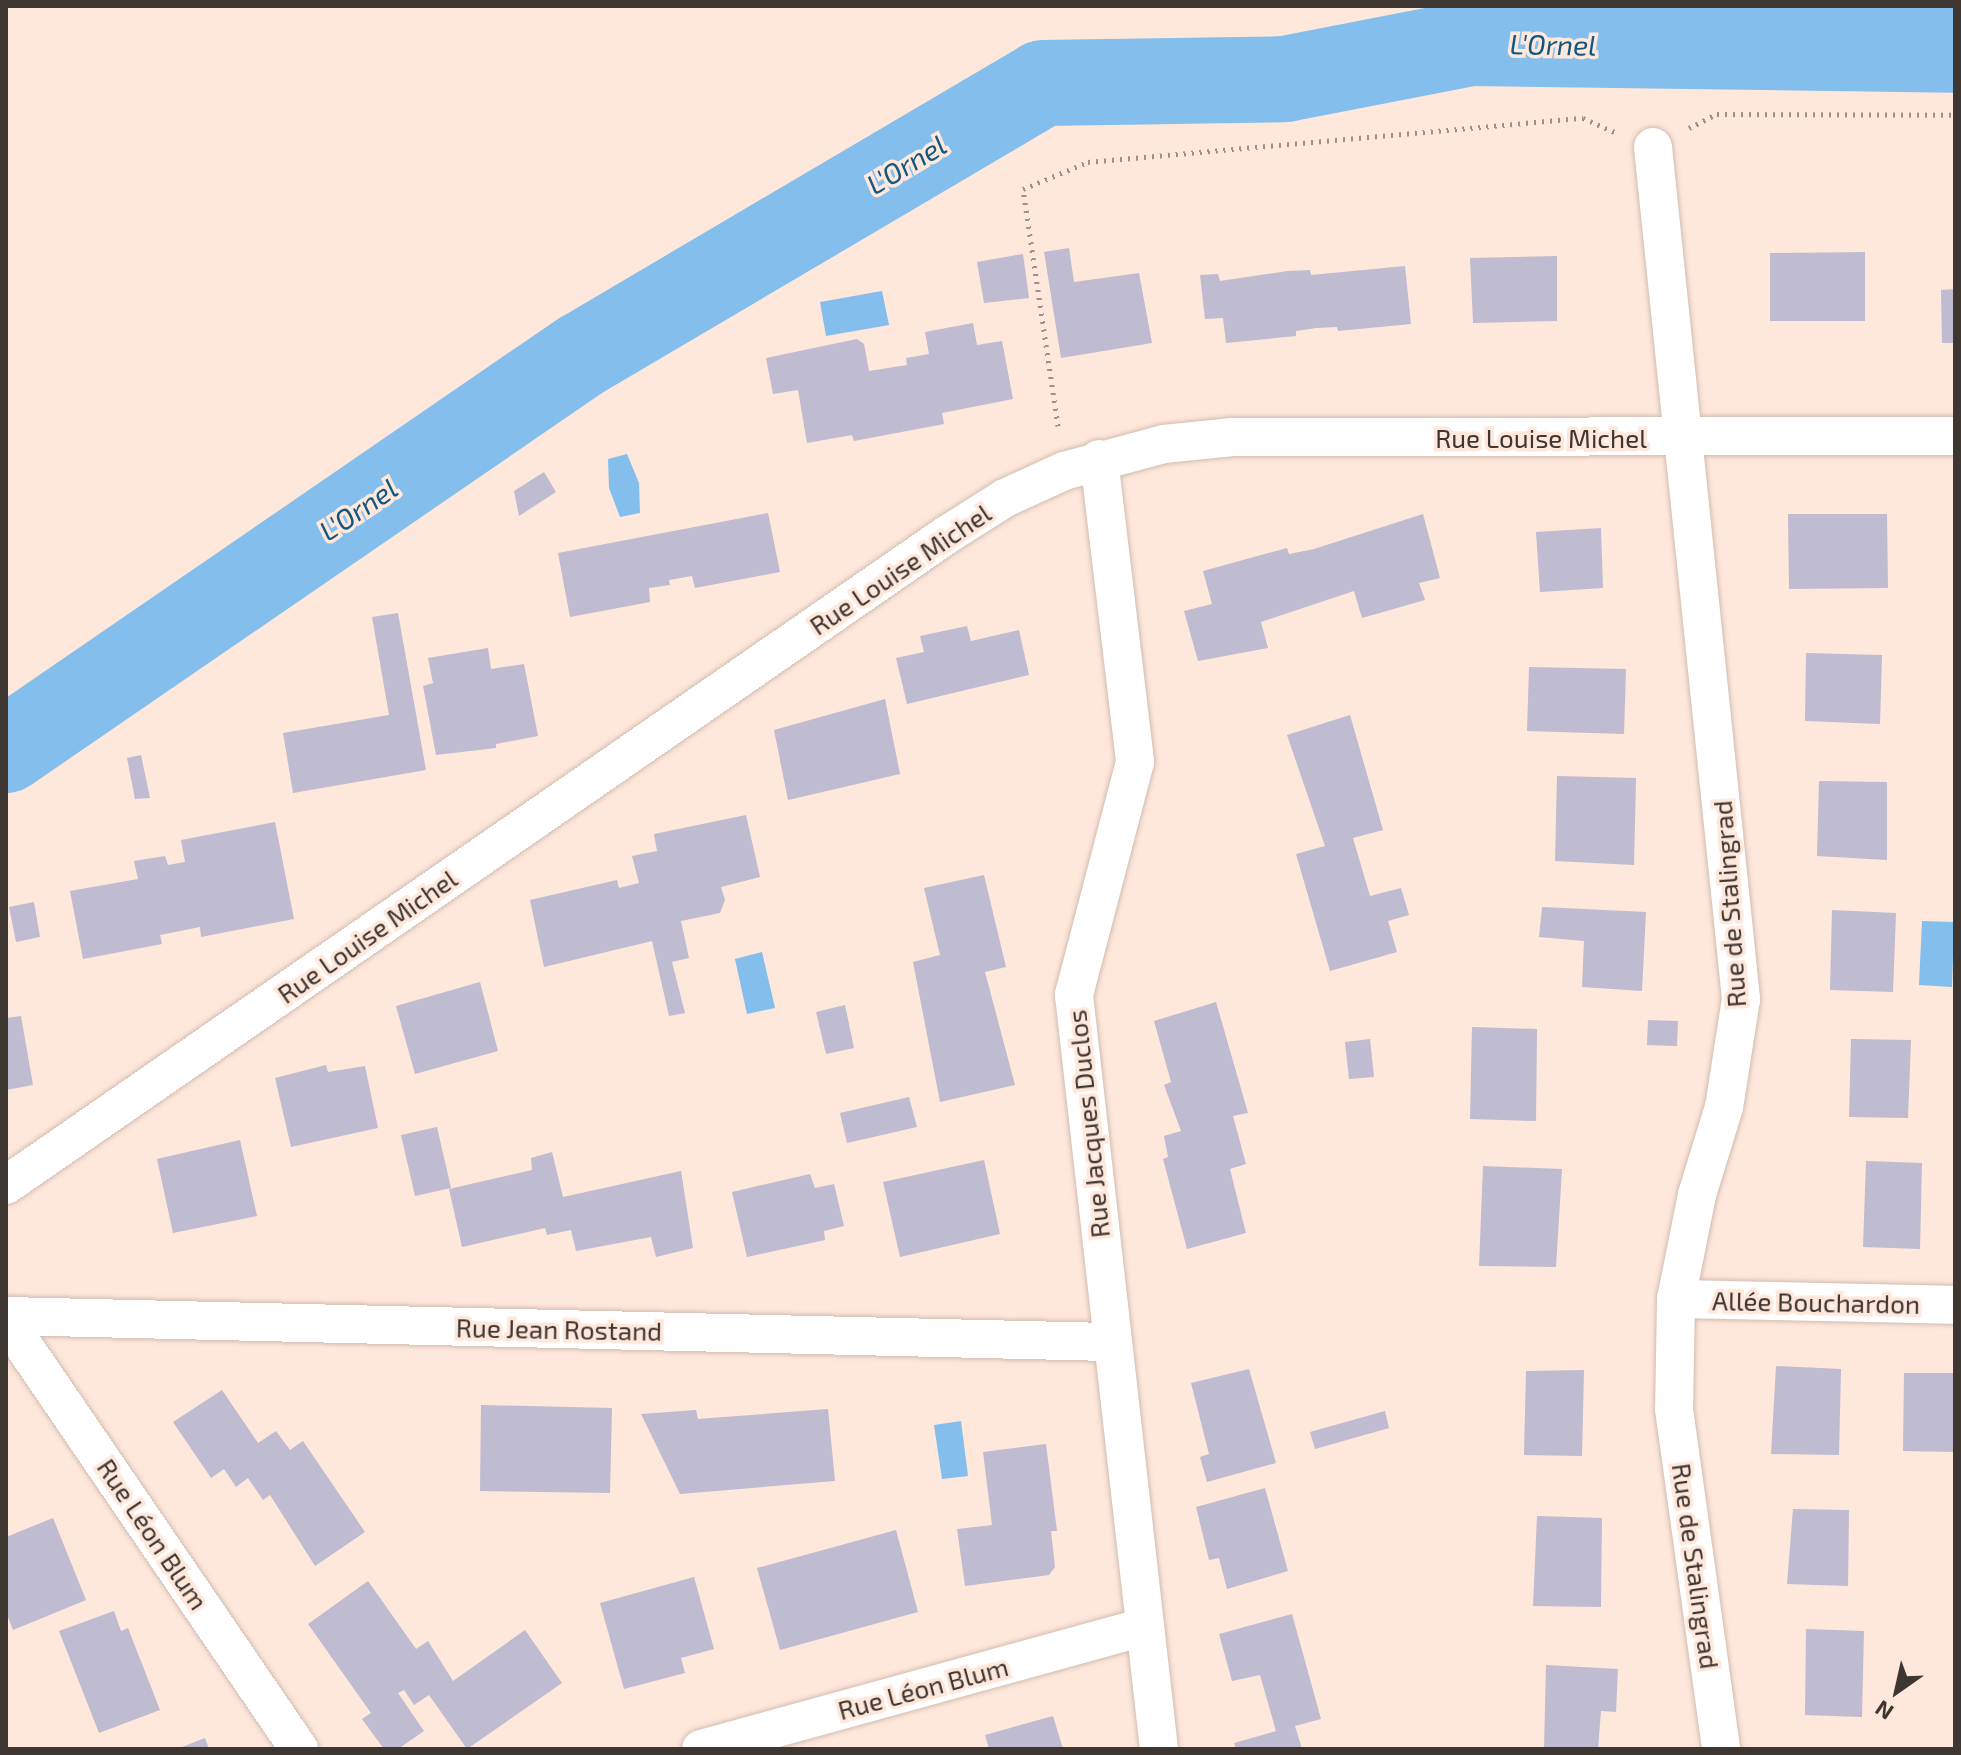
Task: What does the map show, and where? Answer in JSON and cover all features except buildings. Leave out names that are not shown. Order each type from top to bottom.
[{"type":"street","name":"Rue de Stalingrad","points":[[1653,147],[1686,439],[1741,999],[1724,1107],[1697,1195],[1676,1299],[1674,1409],[1721,1749]]},
{"type":"street","name":"Rue Louise Michel","points":[[6,1185],[945,536],[1005,498],[1082,465],[1164,444],[1233,437],[1686,439],[1955,436]]},
{"type":"street","name":"Rue Jacques Duclos","points":[[1082,465],[1135,762],[1074,995],[1159,1749]]},
{"type":"street","name":"Allée Bouchardon","points":[[1676,1299],[1955,1305]]},
{"type":"street","name":"Rue Jean Rostand","points":[[6,1318],[1113,1342]]},
{"type":"street","name":"Rue Léon Blum","points":[[6,1318],[299,1749]]},
{"type":"street","name":"Rue Léon Blum","points":[[701,1749],[1145,1627]]},
{"type":"path","points":[[1082,465],[1023,189],[1088,162],[1583,118],[1653,147],[1717,114],[1955,115]]},
{"type":"water","points":[[882,291],[889,325],[826,336],[820,302]]},
{"type":"water","points":[[627,454],[639,483],[640,513],[620,517],[609,488],[608,459]]},
{"type":"water","points":[[1922,921],[1954,922],[1952,987],[1919,985]]},
{"type":"water","points":[[762,952],[775,1008],[747,1014],[735,959]]},
{"type":"water","points":[[961,1421],[968,1476],[942,1479],[934,1425]]},
{"type":"waterway","name":"L'Ornel","points":[[6,750],[580,356],[1043,83],[1285,79],[1471,43],[1955,50]]}]
